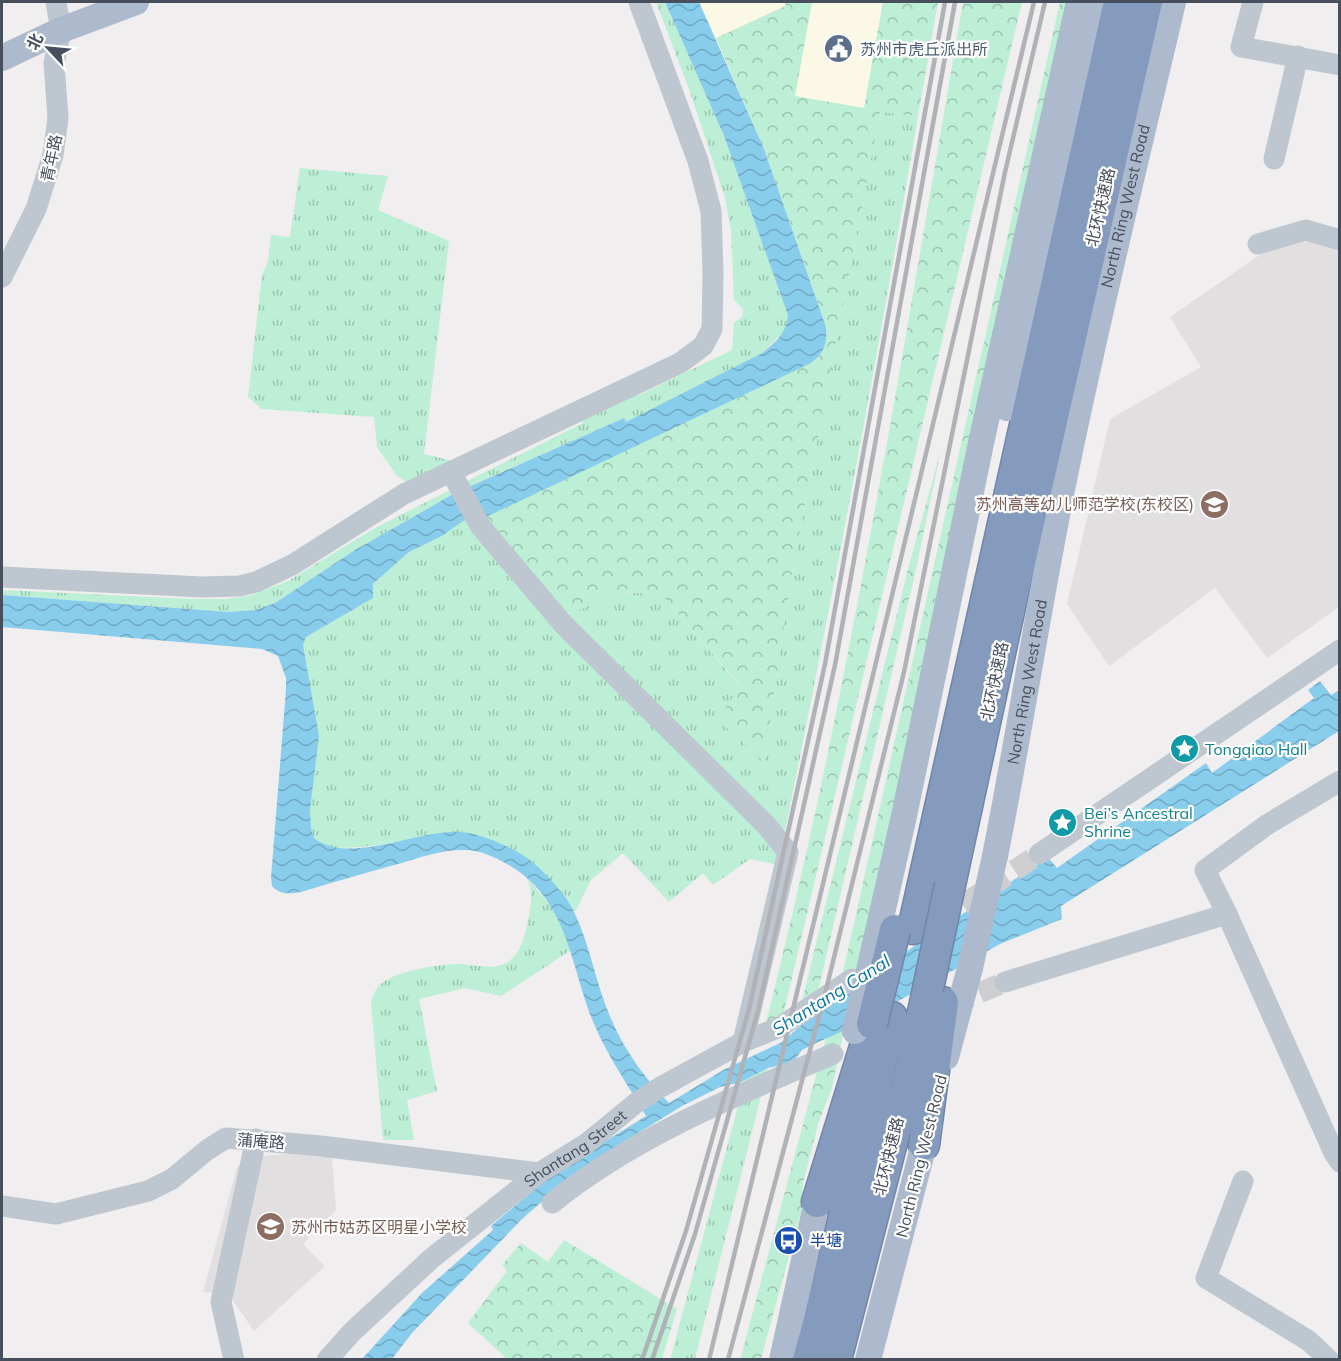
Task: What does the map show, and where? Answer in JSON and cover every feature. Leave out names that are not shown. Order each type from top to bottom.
[{"type":"highway","name":"北环快速路","points":[[808,1359],[880,1069],[873,1024],[895,930],[942,795],[1119,2]]},
{"type":"highway","name":"北环快速路","points":[[836,1359],[910,1072],[948,979],[957,889],[994,757],[1013,593],[1147,2]]},
{"type":"highway","points":[[924,1145],[948,979]]},
{"type":"highway","points":[[817,1202],[873,1024]]},
{"type":"main road","points":[[2,58],[61,30],[136,2]]},
{"type":"main road","points":[[895,930],[904,816],[981,443],[1079,2]]},
{"type":"main road","points":[[904,816],[941,690],[960,611],[1089,64],[1099,2]]},
{"type":"main road","name":"North Ring West Road","points":[[948,979],[995,856],[1013,768],[1041,598],[1067,463],[1173,2]]},
{"type":"main road","name":"North Ring West Road","points":[[868,1359],[924,1145]]},
{"type":"main road","points":[[782,1359],[817,1202]]},
{"type":"street","points":[[48,2],[61,30]]},
{"type":"street","points":[[56,2],[61,30]]},
{"type":"street","points":[[2,577],[202,587],[240,586],[256,582],[292,565],[404,494],[455,479],[680,363],[697,352],[709,336],[713,322],[714,273],[708,199],[698,161],[639,2]]},
{"type":"street","points":[[1253,2],[1241,47],[1340,64]]},
{"type":"street","name":"青年路","points":[[2,277],[36,209],[51,166],[58,118],[54,63],[61,30]]},
{"type":"street","points":[[1274,159],[1298,56]]},
{"type":"street","points":[[1258,244],[1306,230],[1340,240]]},
{"type":"street","points":[[455,479],[477,520],[564,625],[766,825],[788,852],[743,1042]]},
{"type":"street","points":[[1039,854],[1340,650]]},
{"type":"street","points":[[1340,781],[1268,824],[1205,870],[1340,1162]]},
{"type":"street","points":[[1005,982],[1227,914]]},
{"type":"street","name":"Shantang Street","points":[[327,1359],[352,1332],[432,1258],[540,1173],[586,1144],[636,1103],[743,1042],[780,1027],[852,979]]},
{"type":"street","points":[[552,1203],[582,1179],[686,1119],[832,1054]]},
{"type":"street","name":"蒲庵路","points":[[2,1206],[56,1214],[148,1191],[172,1179],[207,1150],[226,1138],[256,1139],[540,1173]]},
{"type":"street","points":[[234,1359],[221,1302],[256,1139]]},
{"type":"street","points":[[1243,1180],[1206,1278],[1309,1341],[1329,1359]]},
{"type":"shaded area","points":[[699,2],[784,2],[786,5],[716,38]]},
{"type":"shaded area","name":"苏州市虎丘派出所","points":[[812,2],[883,2],[864,109],[795,96]]},
{"type":"shaded area","name":"苏州高等幼儿师范学校(东校区)","points":[[1314,239],[1339,248],[1339,607],[1267,658],[1215,588],[1109,666],[1067,604],[1110,419],[1201,367],[1170,317],[1261,254]]},
{"type":"shaded area","name":"苏州市姑苏区明星小学校","points":[[284,1154],[332,1157],[336,1210],[303,1244],[325,1266],[254,1331],[229,1295],[203,1292],[237,1167],[263,1156]]},
{"type":"green space","points":[[656,2],[665,2],[724,136],[789,315],[785,331],[762,353],[626,423],[624,418],[463,489],[465,482],[583,423],[581,415],[636,388],[639,395],[732,350],[734,323],[742,317],[743,309],[734,300],[731,230],[725,198],[690,92]]},
{"type":"green space","points":[[784,2],[812,2],[795,96],[864,108],[883,2],[938,2],[918,116],[880,112],[791,578],[764,762],[718,720],[740,685],[661,594],[620,592],[565,616],[484,518],[816,360],[827,336],[826,327],[764,149],[716,38],[786,6]]},
{"type":"green space","points":[[963,2],[1022,2],[782,1020],[764,1031],[818,800],[858,601]]},
{"type":"green space","points":[[1060,2],[1073,2],[862,966],[841,981]]},
{"type":"green space","points":[[880,111],[918,116],[886,304],[778,865],[750,859],[713,885],[703,873],[669,902],[623,853],[591,880],[575,912],[551,881],[534,865],[514,851],[479,836],[455,833],[388,844],[343,848],[325,845],[314,838],[309,820],[303,645],[306,637],[372,598],[373,584],[409,552],[442,536],[463,521],[484,518],[565,616],[620,592],[661,594],[740,686],[764,761],[791,578]]},
{"type":"green space","points":[[300,168],[388,176],[378,210],[449,241],[424,454],[453,461],[408,483],[397,476],[377,447],[374,417],[262,409],[248,397],[262,275],[268,261],[271,235],[290,237]]},
{"type":"green space","points":[[941,450],[916,569],[816,1000],[800,1009],[908,569]]},
{"type":"green space","points":[[448,491],[455,493],[355,550],[275,603],[256,610],[228,612],[2,595],[2,590],[193,599],[249,596],[288,581],[375,528]]},
{"type":"green space","points":[[526,876],[557,914],[571,950],[501,996],[465,988],[419,999],[437,1091],[407,1100],[414,1140],[383,1140],[371,1004],[375,991],[379,985],[392,977],[421,968],[460,964],[492,967],[509,961],[520,948],[528,920],[531,892]]},
{"type":"green space","points":[[844,1030],[832,1088],[819,1121],[803,1183],[801,1212],[761,1359],[740,1360],[826,1038]]},
{"type":"green space","points":[[768,1068],[695,1359],[670,1360],[745,1080]]},
{"type":"green space","points":[[564,1240],[677,1309],[662,1359],[507,1359],[468,1323],[507,1271],[502,1265],[521,1243],[548,1262]]},
{"type":"water","points":[[665,2],[699,2],[764,149],[826,327],[824,348],[809,364],[484,518],[463,521],[442,536],[409,552],[373,584],[373,598],[306,637],[303,645],[319,736],[310,809],[314,838],[329,846],[365,848],[425,836],[461,832],[494,841],[530,861],[553,882],[571,907],[581,927],[606,1008],[617,1032],[637,1065],[669,1103],[725,1069],[782,1042],[838,993],[853,987],[1048,857],[1057,868],[1206,763],[1212,773],[1314,698],[1308,690],[1320,681],[1331,695],[1339,690],[1339,731],[1061,906],[1062,919],[1000,944],[852,1027],[802,1050],[793,1062],[768,1068],[741,1082],[720,1087],[682,1106],[606,1153],[553,1192],[522,1219],[412,1333],[392,1359],[362,1359],[422,1293],[493,1230],[491,1226],[554,1173],[646,1116],[594,1024],[565,935],[543,896],[528,879],[507,864],[471,850],[431,854],[301,892],[278,891],[272,886],[271,878],[286,678],[278,656],[262,649],[2,627],[2,595],[228,612],[256,610],[275,603],[355,550],[455,493],[624,418],[626,422],[762,353],[772,345],[783,332],[788,315],[724,136]]},
{"type":"tunnel","points":[[937,922],[1039,854]]},
{"type":"tunnel","points":[[951,1005],[1005,982]]},
{"type":"railway","points":[[642,1360],[686,1231],[749,1009],[825,664],[945,2]]},
{"type":"railway","points":[[652,1360],[695,1234],[758,1011],[835,665],[955,2]]},
{"type":"railway","points":[[709,1360],[1034,2]]},
{"type":"railway","points":[[728,1360],[826,990],[904,672],[1005,172],[1045,2]]},
{"type":"place","name":"苏州市虎丘派出所","points":[[839,49]]},
{"type":"place","name":"苏州高等幼儿师范学校(东校区)","points":[[1215,504]]},
{"type":"place","name":"Tongqiao Hall","points":[[1184,749]]},
{"type":"place","name":"Bei’s Ancestral Shrine","points":[[1063,822]]},
{"type":"place","name":"苏州市姑苏区明星小学校","points":[[270,1227]]},
{"type":"place","name":"半塘","points":[[789,1240]]},
{"type":"water label","name":"Shantang Canal","points":[[831,995]]}]
